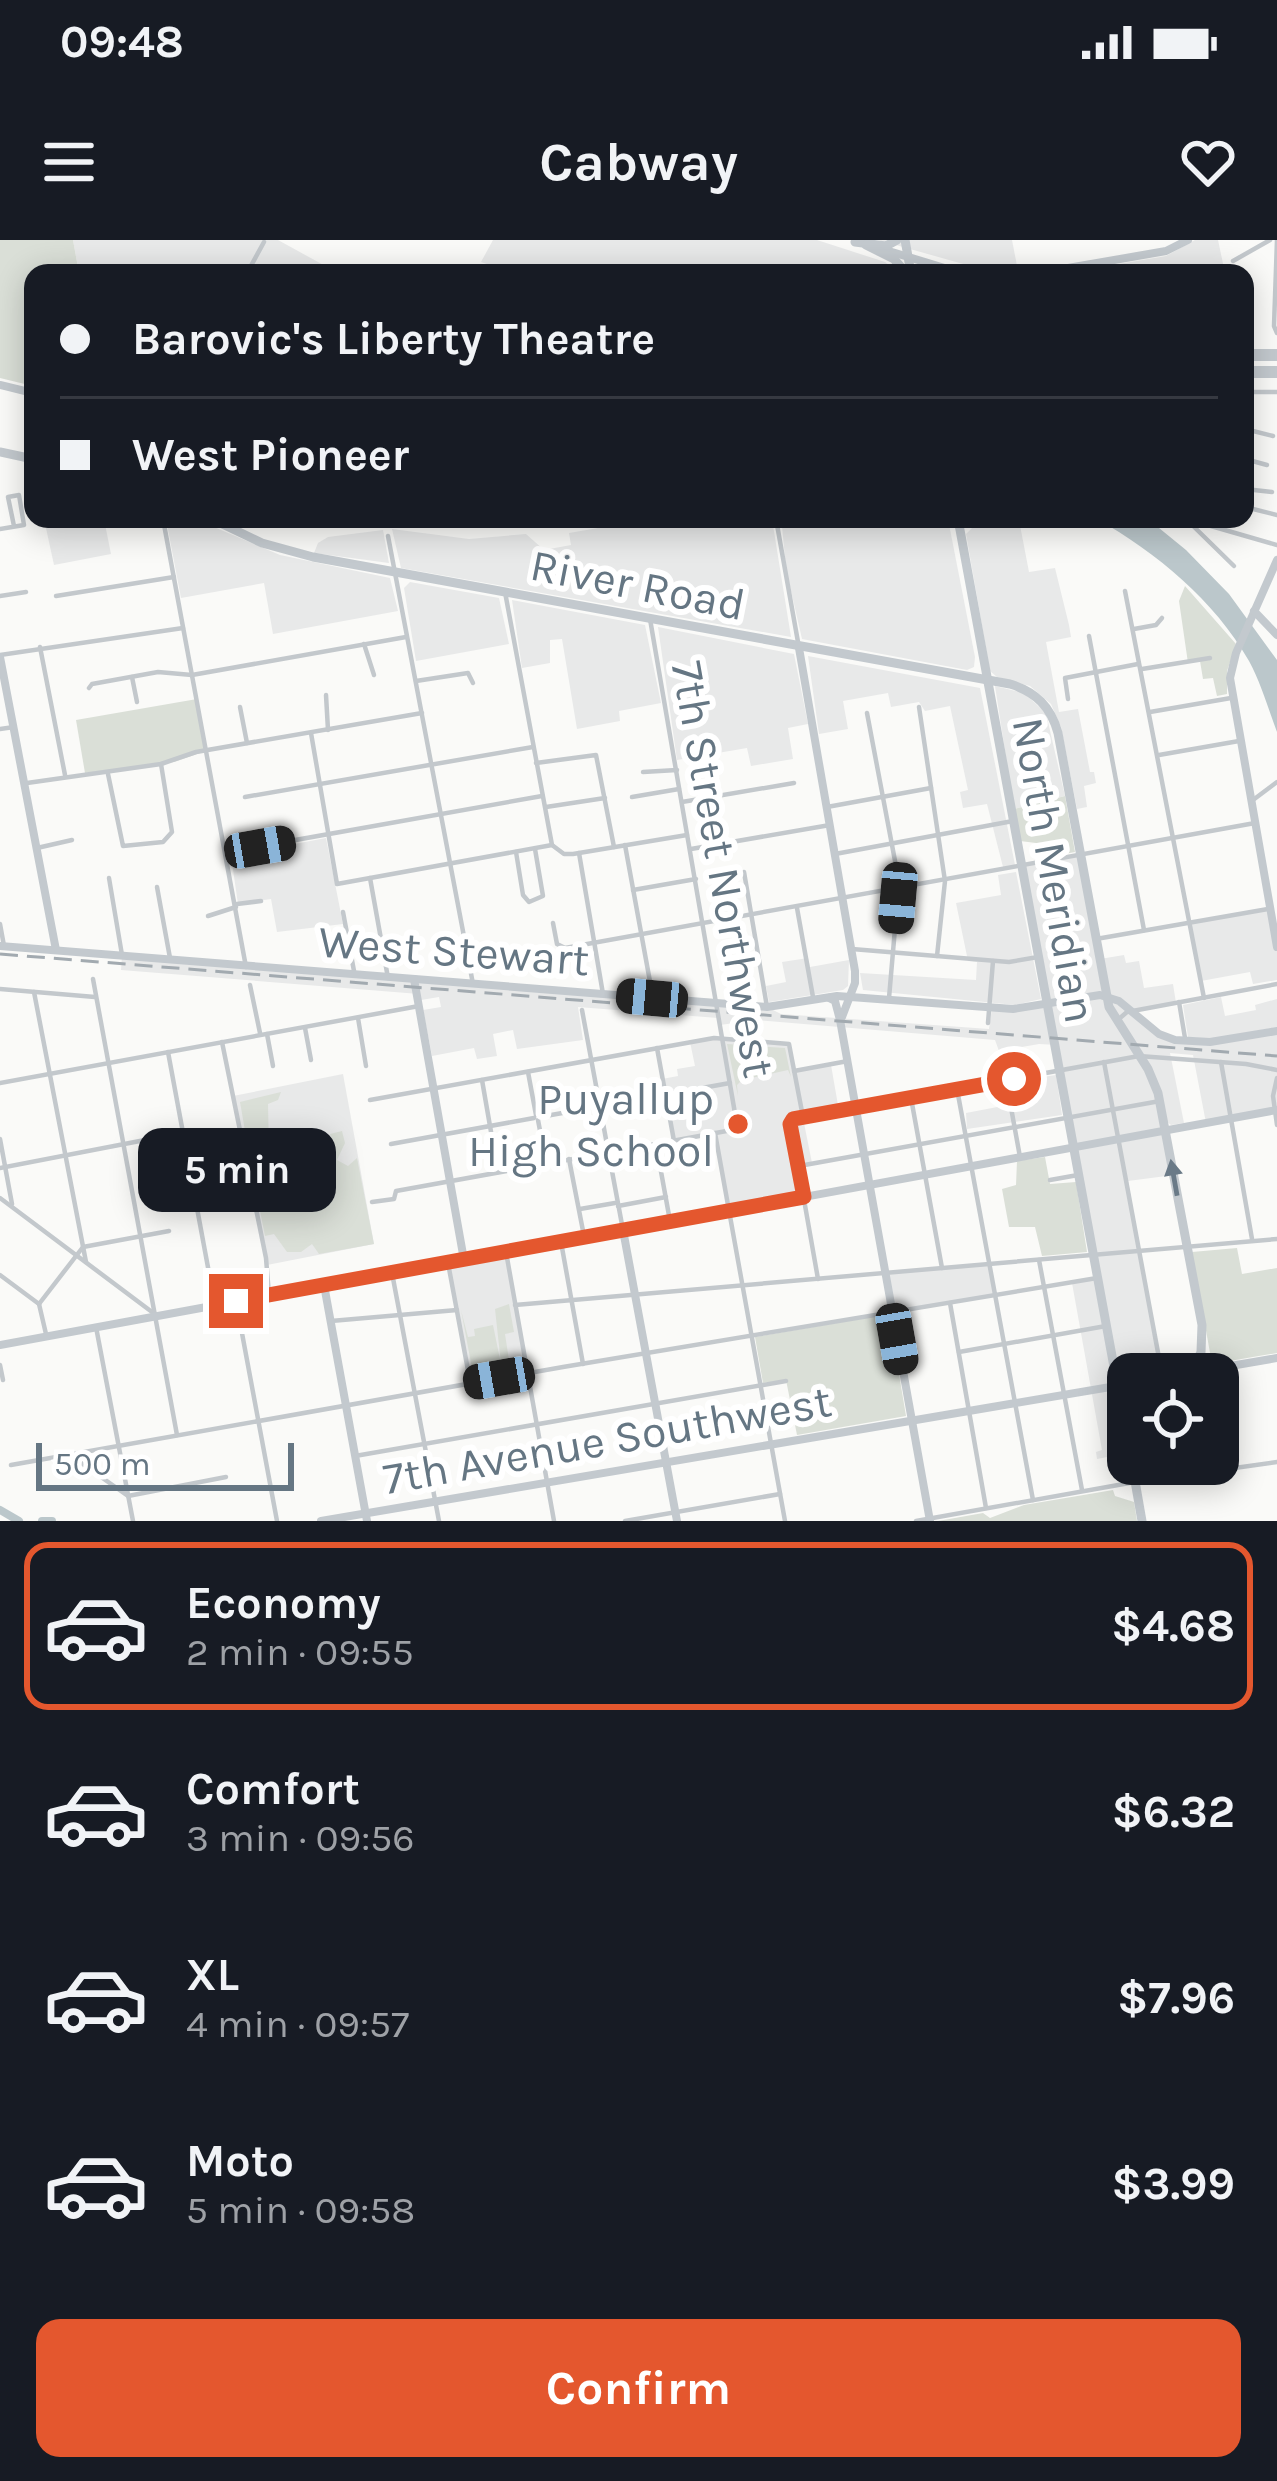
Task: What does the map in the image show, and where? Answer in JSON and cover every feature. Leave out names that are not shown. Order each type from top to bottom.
[{"type":"main road","points":[[857,242],[879,246],[901,240],[908,264]]},
{"type":"main road","points":[[857,242],[899,264]]},
{"type":"main road","name":"River Road","points":[[234,528],[291,552],[395,573],[1007,683]]},
{"type":"main road","name":"North Meridian","points":[[956,528],[987,681]]},
{"type":"main road","name":"North Meridian","points":[[956,528],[1114,1353]]},
{"type":"main road","points":[[947,674],[976,670],[978,650]]},
{"type":"main road","points":[[990,697],[991,686],[1007,683],[1031,693],[1054,718],[1107,996],[1120,1029],[1154,1080],[1160,1101],[1202,1325],[1200,1353]]},
{"type":"main road","points":[[1136,1485],[1142,1521]]},
{"type":"street","points":[[1233,261],[1273,240],[1276,333]]},
{"type":"street","points":[[1091,264],[1166,251],[1186,241]]},
{"type":"street","points":[[857,242],[932,264]]},
{"type":"street","points":[[1254,431],[1273,436]]},
{"type":"street","points":[[1254,461],[1267,465]]},
{"type":"street","points":[[1254,490],[1272,491]]},
{"type":"street","points":[[0,529],[24,525],[19,496],[8,497],[14,526]]},
{"type":"street","points":[[165,528],[246,967]]},
{"type":"street","points":[[778,528],[856,971],[866,998]]},
{"type":"street","points":[[1197,528],[1234,566]]},
{"type":"street","points":[[1206,535],[1210,528]]},
{"type":"street","points":[[1227,528],[1277,545]]},
{"type":"street","points":[[388,536],[472,983]]},
{"type":"street","points":[[1277,560],[1230,675],[1250,801],[1272,889],[1270,908],[1277,947]]},
{"type":"street","points":[[56,596],[174,577]]},
{"type":"street","points":[[1124,591],[1204,998]]},
{"type":"street","points":[[0,596],[26,592]]},
{"type":"street","points":[[505,592],[552,845],[564,854],[579,854],[688,834]]},
{"type":"street","points":[[1253,613],[1264,617],[1277,635]]},
{"type":"street","points":[[1134,629],[1156,625],[1162,617]]},
{"type":"street","name":"7th Street Northwest","points":[[650,620],[736,1128],[715,1133]]},
{"type":"street","points":[[56,951],[0,656],[183,628]]},
{"type":"street","points":[[1089,636],[1144,930]]},
{"type":"street","points":[[89,688],[158,672],[192,675],[407,637]]},
{"type":"street","points":[[364,644],[374,675]]},
{"type":"street","points":[[40,647],[65,775]]},
{"type":"street","points":[[1068,699],[1064,679],[1210,658]]},
{"type":"street","points":[[416,681],[470,674],[473,683]]},
{"type":"street","points":[[132,677],[137,702]]},
{"type":"street","points":[[326,695],[328,730]]},
{"type":"street","points":[[1150,712],[1231,698]]},
{"type":"street","points":[[240,707],[247,744]]},
{"type":"street","points":[[919,707],[945,881],[938,956]]},
{"type":"street","points":[[25,783],[160,764],[206,751],[422,713]]},
{"type":"street","points":[[867,713],[898,890],[889,1000]]},
{"type":"street","points":[[0,729],[14,727]]},
{"type":"street","points":[[311,733],[338,884],[552,845]]},
{"type":"street","points":[[1159,755],[1239,742]]},
{"type":"street","points":[[245,796],[533,747]]},
{"type":"street","points":[[536,763],[596,755],[614,847]]},
{"type":"street","points":[[108,773],[123,846],[164,842],[171,837],[160,764]]},
{"type":"street","points":[[644,772],[677,770]]},
{"type":"street","points":[[1250,801],[1277,782]]},
{"type":"street","points":[[682,802],[794,783]]},
{"type":"street","points":[[827,807],[931,788]]},
{"type":"street","points":[[632,797],[680,789]]},
{"type":"street","points":[[226,853],[542,796]]},
{"type":"street","points":[[544,808],[605,798]]},
{"type":"street","points":[[835,854],[1013,821]]},
{"type":"street","points":[[691,849],[830,824]]},
{"type":"street","points":[[553,923],[560,948],[1255,824]]},
{"type":"street","points":[[37,848],[73,839]]},
{"type":"street","points":[[626,845],[652,998]]},
{"type":"street","points":[[516,852],[524,898],[539,900],[543,894],[535,849]]},
{"type":"street","points":[[579,854],[603,994]]},
{"type":"street","points":[[744,872],[767,1007]]},
{"type":"street","points":[[109,878],[122,956]]},
{"type":"street","points":[[370,878],[388,978]]},
{"type":"street","points":[[634,890],[696,879]]},
{"type":"street","points":[[157,887],[170,960]]},
{"type":"street","points":[[208,916],[261,901]]},
{"type":"street","points":[[797,908],[813,1000]]},
{"type":"street","points":[[1096,939],[1270,908]]},
{"type":"street","points":[[343,912],[355,975]]},
{"type":"street","points":[[0,924],[2,946]]},
{"type":"street","name":"West Stewart","points":[[2,946],[767,1007],[849,997],[989,1008],[1107,996]]},
{"type":"street","points":[[852,949],[993,961],[1038,957]]},
{"type":"street","points":[[988,1023],[993,961]]},
{"type":"street","points":[[840,1020],[856,971]]},
{"type":"street","points":[[414,979],[464,1260]]},
{"type":"street","points":[[92,980],[177,1435]]},
{"type":"street","points":[[1120,1029],[1121,1017],[1132,1011],[1277,984]]},
{"type":"street","points":[[250,986],[273,1066]]},
{"type":"street","points":[[0,989],[95,997]]},
{"type":"street","points":[[34,992],[86,1262]]},
{"type":"street","points":[[1107,996],[1163,1036],[1186,1042],[1277,1031]]},
{"type":"street","points":[[828,998],[835,1001],[840,1020],[930,1520]]},
{"type":"street","points":[[1179,1002],[1186,1042]]},
{"type":"street","points":[[0,1083],[419,1006]]},
{"type":"street","points":[[582,1010],[676,1516]]},
{"type":"street","points":[[358,1018],[366,1066]]},
{"type":"street","points":[[305,1028],[311,1060]]},
{"type":"street","points":[[370,1100],[722,1038],[789,1044],[803,1117]]},
{"type":"street","points":[[222,1042],[265,1252],[268,1295]]},
{"type":"street","points":[[657,1048],[674,1141]]},
{"type":"street","points":[[168,1052],[215,1304]]},
{"type":"street","points":[[818,1279],[790,1124],[794,1119],[1139,1056],[1221,1062],[1277,1074],[1273,1094],[1277,1125]]},
{"type":"street","points":[[794,1071],[848,1061]]},
{"type":"street","points":[[1104,1062],[1158,1353]]},
{"type":"street","points":[[1221,1062],[1252,1241]]},
{"type":"street","points":[[528,1072],[546,1163]]},
{"type":"street","points":[[482,1080],[498,1172]]},
{"type":"street","points":[[1006,1080],[1020,1156]]},
{"type":"street","points":[[391,1144],[730,1083]]},
{"type":"street","points":[[957,1089],[1033,1500]]},
{"type":"street","points":[[911,1098],[942,1268]]},
{"type":"street","points":[[798,1166],[1160,1101]]},
{"type":"street","points":[[0,1345],[1276,1111]]},
{"type":"street","points":[[372,1202],[394,1199],[396,1191],[715,1133],[785,1521]]},
{"type":"street","points":[[0,1139],[13,1208]]},
{"type":"street","points":[[3,1167],[145,1140]]},
{"type":"street","points":[[656,1144],[670,1222]]},
{"type":"street","points":[[569,1159],[584,1238]]},
{"type":"street","points":[[1050,1180],[1078,1175]]},
{"type":"street","points":[[580,1209],[666,1197]]},
{"type":"street","points":[[0,1198],[156,1315]]},
{"type":"street","points":[[39,1304],[82,1247],[169,1231]]},
{"type":"street","points":[[515,1305],[1277,1239]]},
{"type":"street","points":[[561,1242],[583,1364]]},
{"type":"street","points":[[506,1252],[554,1521]]},
{"type":"street","points":[[1039,1260],[1082,1491]]},
{"type":"street","points":[[448,1263],[470,1383]]},
{"type":"street","points":[[392,1273],[439,1521]]},
{"type":"street","points":[[0,1275],[39,1304],[46,1336]]},
{"type":"street","points":[[11,1465],[1097,1279]]},
{"type":"street","points":[[324,1285],[367,1517]]},
{"type":"street","points":[[140,1302],[152,1292]]},
{"type":"street","points":[[236,1301],[277,1521]]},
{"type":"street","points":[[950,1304],[986,1508]]},
{"type":"street","points":[[331,1321],[457,1310]]},
{"type":"street","points":[[958,1352],[1106,1326]]},
{"type":"street","points":[[96,1327],[133,1521]]},
{"type":"street","points":[[1239,1367],[1276,1362]]},
{"type":"street","points":[[0,1365],[3,1380]]},
{"type":"street","points":[[356,1456],[786,1381]]},
{"type":"street","name":"7th Avenue Southwest","points":[[321,1521],[367,1517],[1107,1387]]},
{"type":"street","points":[[70,1454],[128,1496],[226,1477]]},
{"type":"street","points":[[1239,1467],[1277,1462]]},
{"type":"street","points":[[916,1521],[1117,1485]]},
{"type":"street","points":[[626,1521],[676,1516],[780,1494]]},
{"type":"shaded area","points":[[0,240],[73,240],[77,264],[24,264],[24,384],[0,378]]},
{"type":"shaded area","points":[[73,240],[278,240],[322,264],[77,264]]},
{"type":"shaded area","points":[[493,240],[817,240],[888,264],[487,264],[481,262]]},
{"type":"shaded area","points":[[878,240],[1012,240],[1017,264],[963,264]]},
{"type":"shaded area","points":[[1195,240],[1218,240],[1223,264],[1118,264],[1166,256]]},
{"type":"shaded area","points":[[46,528],[106,528],[111,554],[54,565]]},
{"type":"shaded area","points":[[168,528],[216,528],[280,555],[390,578],[398,611],[273,634],[264,583],[181,598]]},
{"type":"shaded area","points":[[598,528],[773,528],[791,637],[401,568],[392,529],[469,539],[526,534],[544,550],[571,545],[569,533]]},
{"type":"shaded area","points":[[782,528],[950,528],[974,667],[967,670],[802,639]]},
{"type":"shaded area","points":[[972,528],[1021,528],[1029,572],[1055,568],[1071,637],[1046,642],[1059,712],[1078,709],[1090,772],[1094,772],[1096,783],[1084,786],[1087,807],[1077,809],[1061,727],[1051,704],[1030,686],[990,671],[966,534]]},
{"type":"shaded area","points":[[1111,528],[1159,528],[1229,594],[1277,660],[1277,732],[1253,669],[1235,639],[1201,598]]},
{"type":"shaded area","points":[[383,530],[389,563],[314,553],[328,537]]},
{"type":"shaded area","points":[[410,582],[499,598],[509,644],[416,661],[404,588]]},
{"type":"shaded area","points":[[1185,586],[1236,644],[1227,671],[1227,694],[1217,696],[1213,678],[1203,679],[1200,661],[1188,663],[1179,601]]},
{"type":"shaded area","points":[[512,600],[645,625],[661,703],[619,711],[620,721],[577,729],[562,639],[550,640],[550,663],[522,668]]},
{"type":"shaded area","points":[[658,627],[794,654],[808,724],[788,728],[793,759],[751,766],[747,748],[677,760]]},
{"type":"shaded area","points":[[808,656],[980,688],[1015,865],[1003,867],[987,804],[963,808],[960,792],[968,790],[950,706],[925,711],[919,702],[891,707],[888,693],[843,701],[848,729],[819,734]]},
{"type":"shaded area","points":[[995,686],[1024,693],[1046,713],[1065,796],[1014,809]]},
{"type":"shaded area","points":[[197,699],[206,751],[174,762],[85,773],[76,720]]},
{"type":"shaded area","points":[[1065,796],[1075,852],[1042,858],[1036,843],[1020,841],[1014,809]]},
{"type":"shaded area","points":[[326,838],[343,924],[277,932],[271,899],[238,904],[231,856]]},
{"type":"shaded area","points":[[1081,856],[1100,959],[1124,955],[1126,963],[1139,961],[1144,988],[1173,984],[1176,1003],[1133,1010],[1159,1034],[1197,1042],[1277,1031],[1277,1110],[1206,1123],[1193,1055],[1170,1053],[1184,1123],[1171,1125],[1165,1120],[1174,1175],[1128,1181],[1158,1353],[1107,1353],[1107,1457],[1097,1459],[1096,1452],[1102,1450],[1072,1283],[1096,1279],[1057,1045],[999,1051],[995,1040],[756,1020],[720,1025],[718,1018],[578,1007],[583,1040],[517,1049],[513,1030],[493,1034],[497,1056],[477,1059],[474,1048],[432,1056],[423,1010],[441,1007],[439,997],[421,1000],[419,994],[121,970],[122,956],[989,1029],[992,1008],[1046,1003],[1021,867]]},
{"type":"shaded area","points":[[1016,872],[1041,999],[1015,1005],[863,990],[860,973],[976,980],[977,962],[968,961],[956,903],[1001,895],[998,875]]},
{"type":"shaded area","points":[[1270,908],[1277,980],[1253,984],[1250,972],[1201,981],[1190,922]]},
{"type":"shaded area","points":[[808,958],[810,967],[849,960],[848,986],[769,1002],[766,986],[786,982],[782,962]]},
{"type":"shaded area","points":[[1221,997],[1225,1016],[1256,1010],[1255,1005],[1277,999],[1277,1027],[1213,1039],[1188,1037],[1183,1005]]},
{"type":"shaded area","name":"Puyallup High School","points":[[714,1038],[789,1044],[795,1071],[831,1065],[839,1111],[803,1118],[812,1163],[798,1166],[804,1197],[729,1211],[715,1134],[674,1141],[662,1079],[678,1076],[677,1069],[695,1066],[690,1042]]},
{"type":"shaded area","points":[[727,1044],[785,1048],[791,1077],[788,1070],[742,1080],[737,1085],[738,1096]]},
{"type":"shaded area","points":[[343,1074],[374,1244],[267,1265],[233,1096]]},
{"type":"shaded area","points":[[1056,1075],[1062,1115],[967,1129],[966,1113],[1013,1104],[1010,1082]]},
{"type":"shaded area","points":[[281,1092],[278,1100],[268,1104],[269,1151],[249,1154],[240,1102]]},
{"type":"shaded area","points":[[342,1131],[345,1143],[337,1160],[348,1166],[357,1158],[374,1244],[319,1254],[312,1244],[301,1252],[287,1252],[274,1234],[265,1236],[251,1165],[297,1156],[299,1166],[304,1167],[315,1162],[318,1153],[335,1153],[330,1134]]},
{"type":"shaded area","points":[[1045,1157],[1050,1184],[1076,1182],[1087,1252],[1042,1256],[1035,1227],[1009,1227],[1002,1189],[1016,1185],[1017,1161]]},
{"type":"shaded area","points":[[1237,1248],[1242,1274],[1277,1268],[1277,1353],[1239,1359],[1239,1353],[1210,1353],[1192,1252]]},
{"type":"shaded area","points":[[506,1252],[528,1373],[470,1383],[448,1263]]},
{"type":"shaded area","points":[[989,1264],[995,1296],[892,1312],[885,1273]]},
{"type":"shaded area","points":[[509,1304],[514,1332],[505,1334],[509,1360],[519,1361],[521,1371],[474,1379],[461,1310],[468,1337],[475,1336],[474,1329],[493,1325],[501,1364],[495,1309]]},
{"type":"shaded area","points":[[889,1314],[906,1416],[797,1435],[786,1380],[763,1383],[755,1337]]},
{"type":"shaded area","points":[[1113,1490],[1115,1496],[1134,1502],[1137,1521],[938,1521],[983,1513],[990,1518],[1024,1505]]},
{"type":"waterway","points":[[0,1510],[19,1521]]},
{"type":"waterway","points":[[42,1521],[52,1521]]},
{"type":"railway","points":[[0,954],[1277,1056]]},
{"type":"place","name":"Puyallup High School","points":[[738,1124]]},
{"type":"route","points":[[236,1301],[804,1197],[790,1124],[793,1119],[1014,1079]]}]
